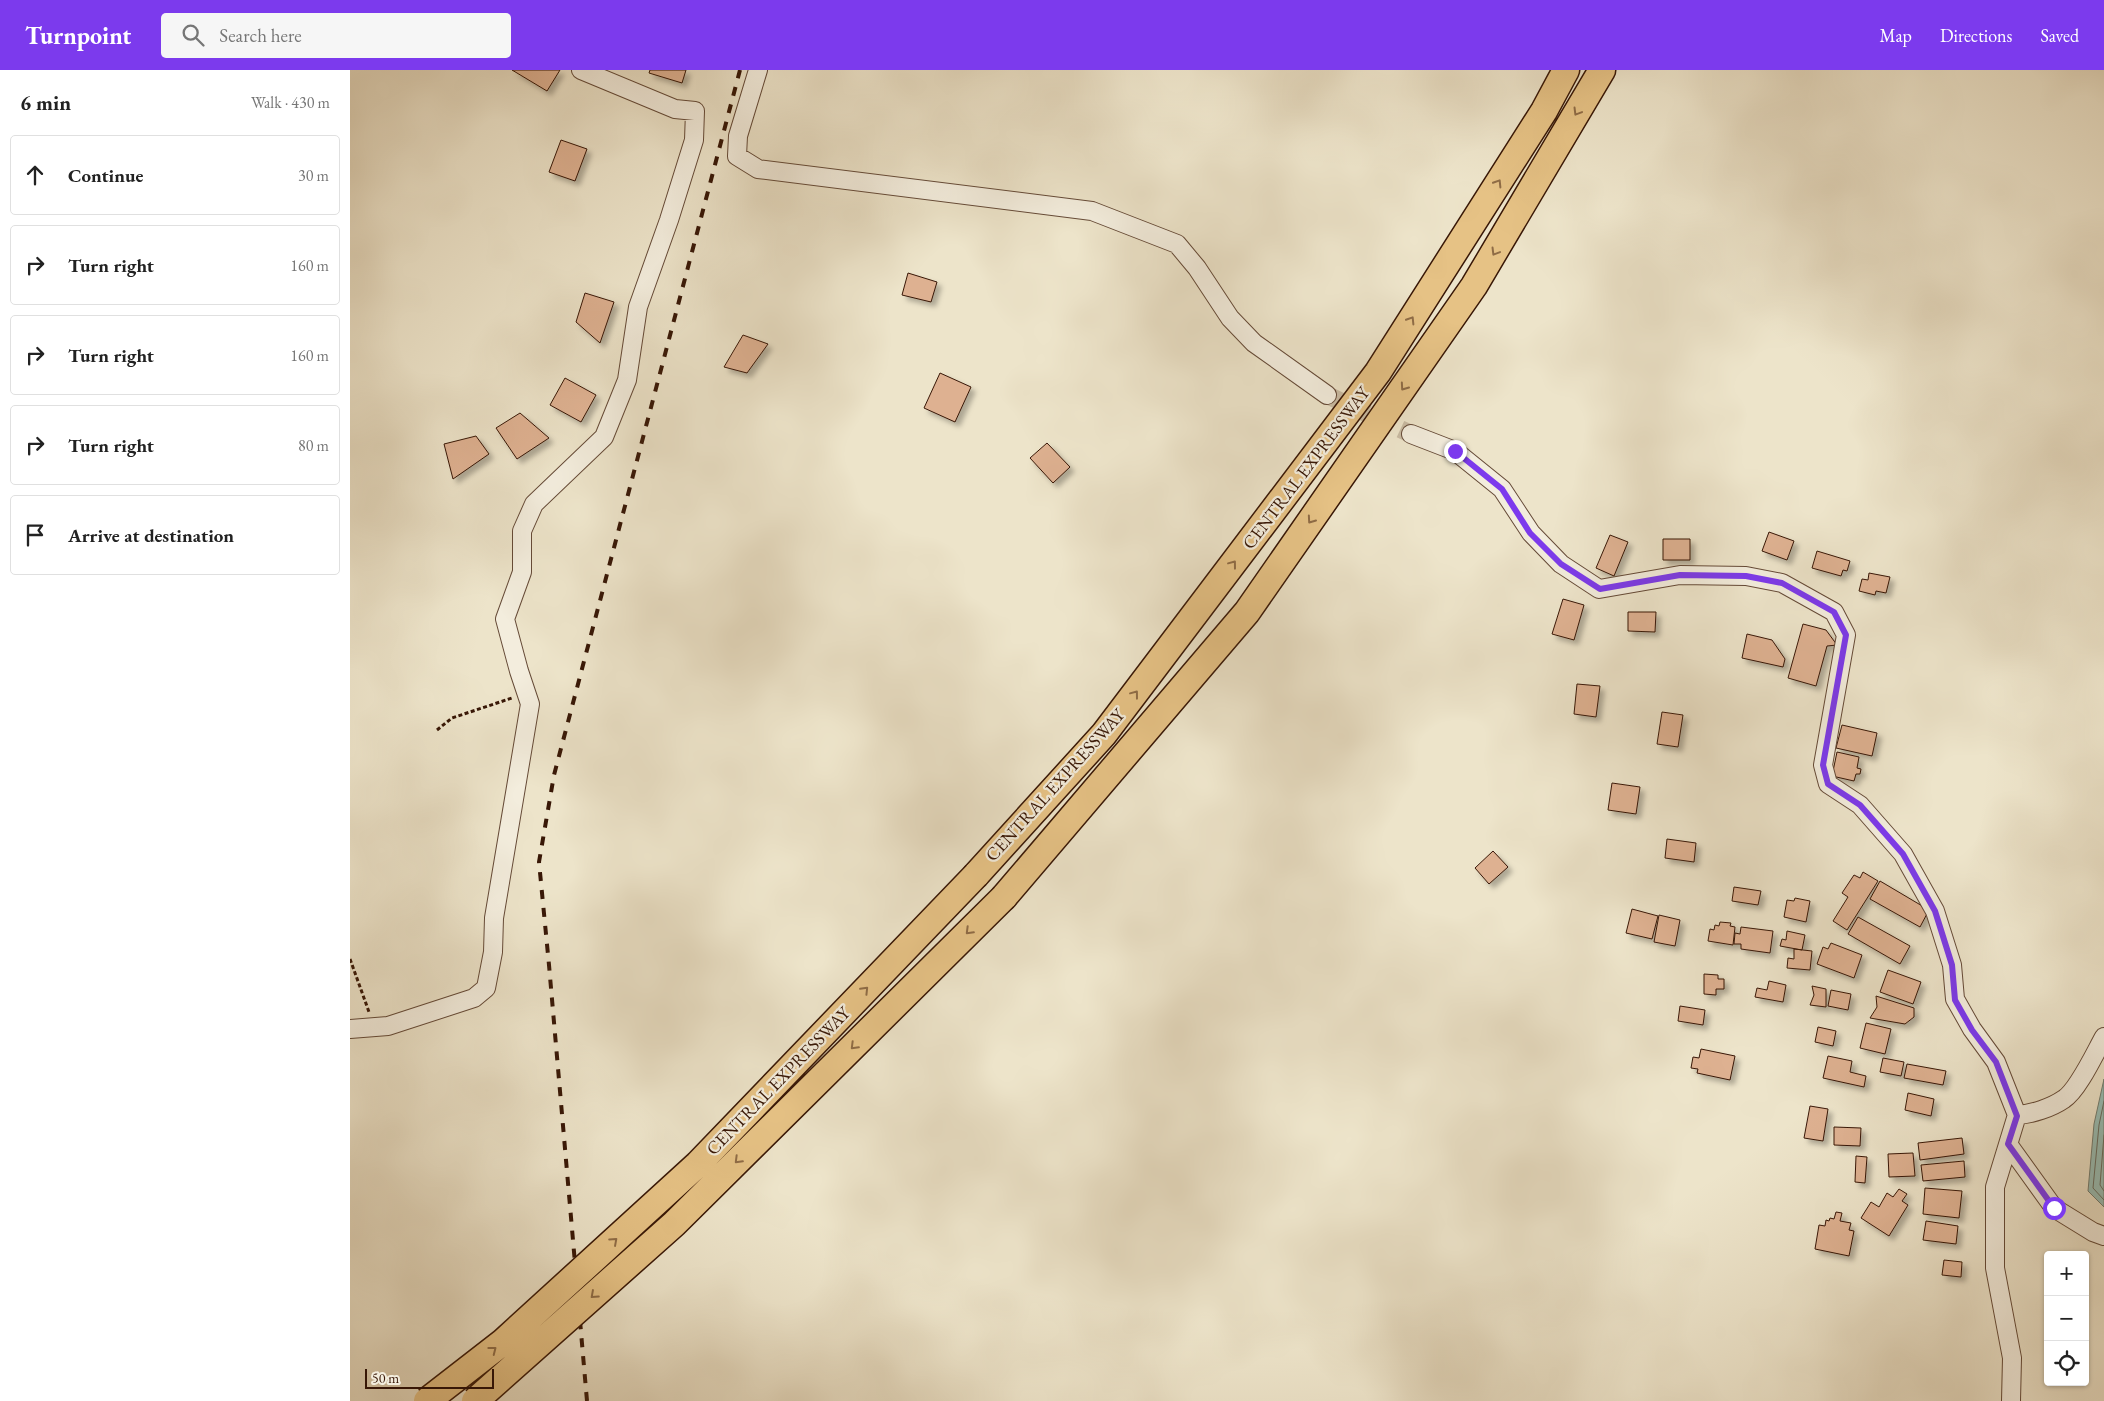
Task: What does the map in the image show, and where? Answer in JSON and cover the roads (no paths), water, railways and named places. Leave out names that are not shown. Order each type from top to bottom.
[{"type":"highway","name":"CENTRAL EXPRESSWAY","points":[[427,1401],[504,1342],[698,1164],[976,875],[1104,734],[1378,372],[1544,111],[1566,70]]},
{"type":"highway","name":"CENTRAL EXPRESSWAY","points":[[475,1401],[674,1224],[1004,897],[1247,612],[1474,286],[1602,70]]},
{"type":"street","points":[[350,1029],[388,1026],[474,998],[486,988],[493,952],[494,918],[530,704],[505,619],[522,572],[522,531],[534,504],[604,437],[627,380],[638,306],[669,220],[694,140],[695,111],[675,109],[581,70]]},
{"type":"street","points":[[758,70],[738,136],[737,156],[758,169],[1092,211],[1177,244],[1197,268],[1230,318],[1254,343],[1328,395]]},
{"type":"street","points":[[1411,434],[1455,451],[1502,489],[1530,533],[1561,564],[1600,589],[1680,575],[1746,576],[1782,583],[1834,612],[1846,635],[1823,765],[1828,784],[1860,805],[1903,854],[1935,911],[1952,965],[1955,1000],[1972,1030],[1996,1062],[2017,1116],[1995,1187],[1995,1268],[2012,1358],[2011,1401]]},
{"type":"street","points":[[2017,1116],[2030,1114],[2065,1099],[2079,1082],[2104,1037]]},
{"type":"street","points":[[2008,1144],[2054,1208],[2093,1232],[2104,1236]]},
{"type":"water","points":[[2104,1079],[2104,1207],[2088,1191],[2094,1124]]},
{"type":"tunnel","points":[[1327,395],[1411,434]]},
{"type":"railway","points":[[587,1401],[539,862],[554,775],[740,70]]}]
